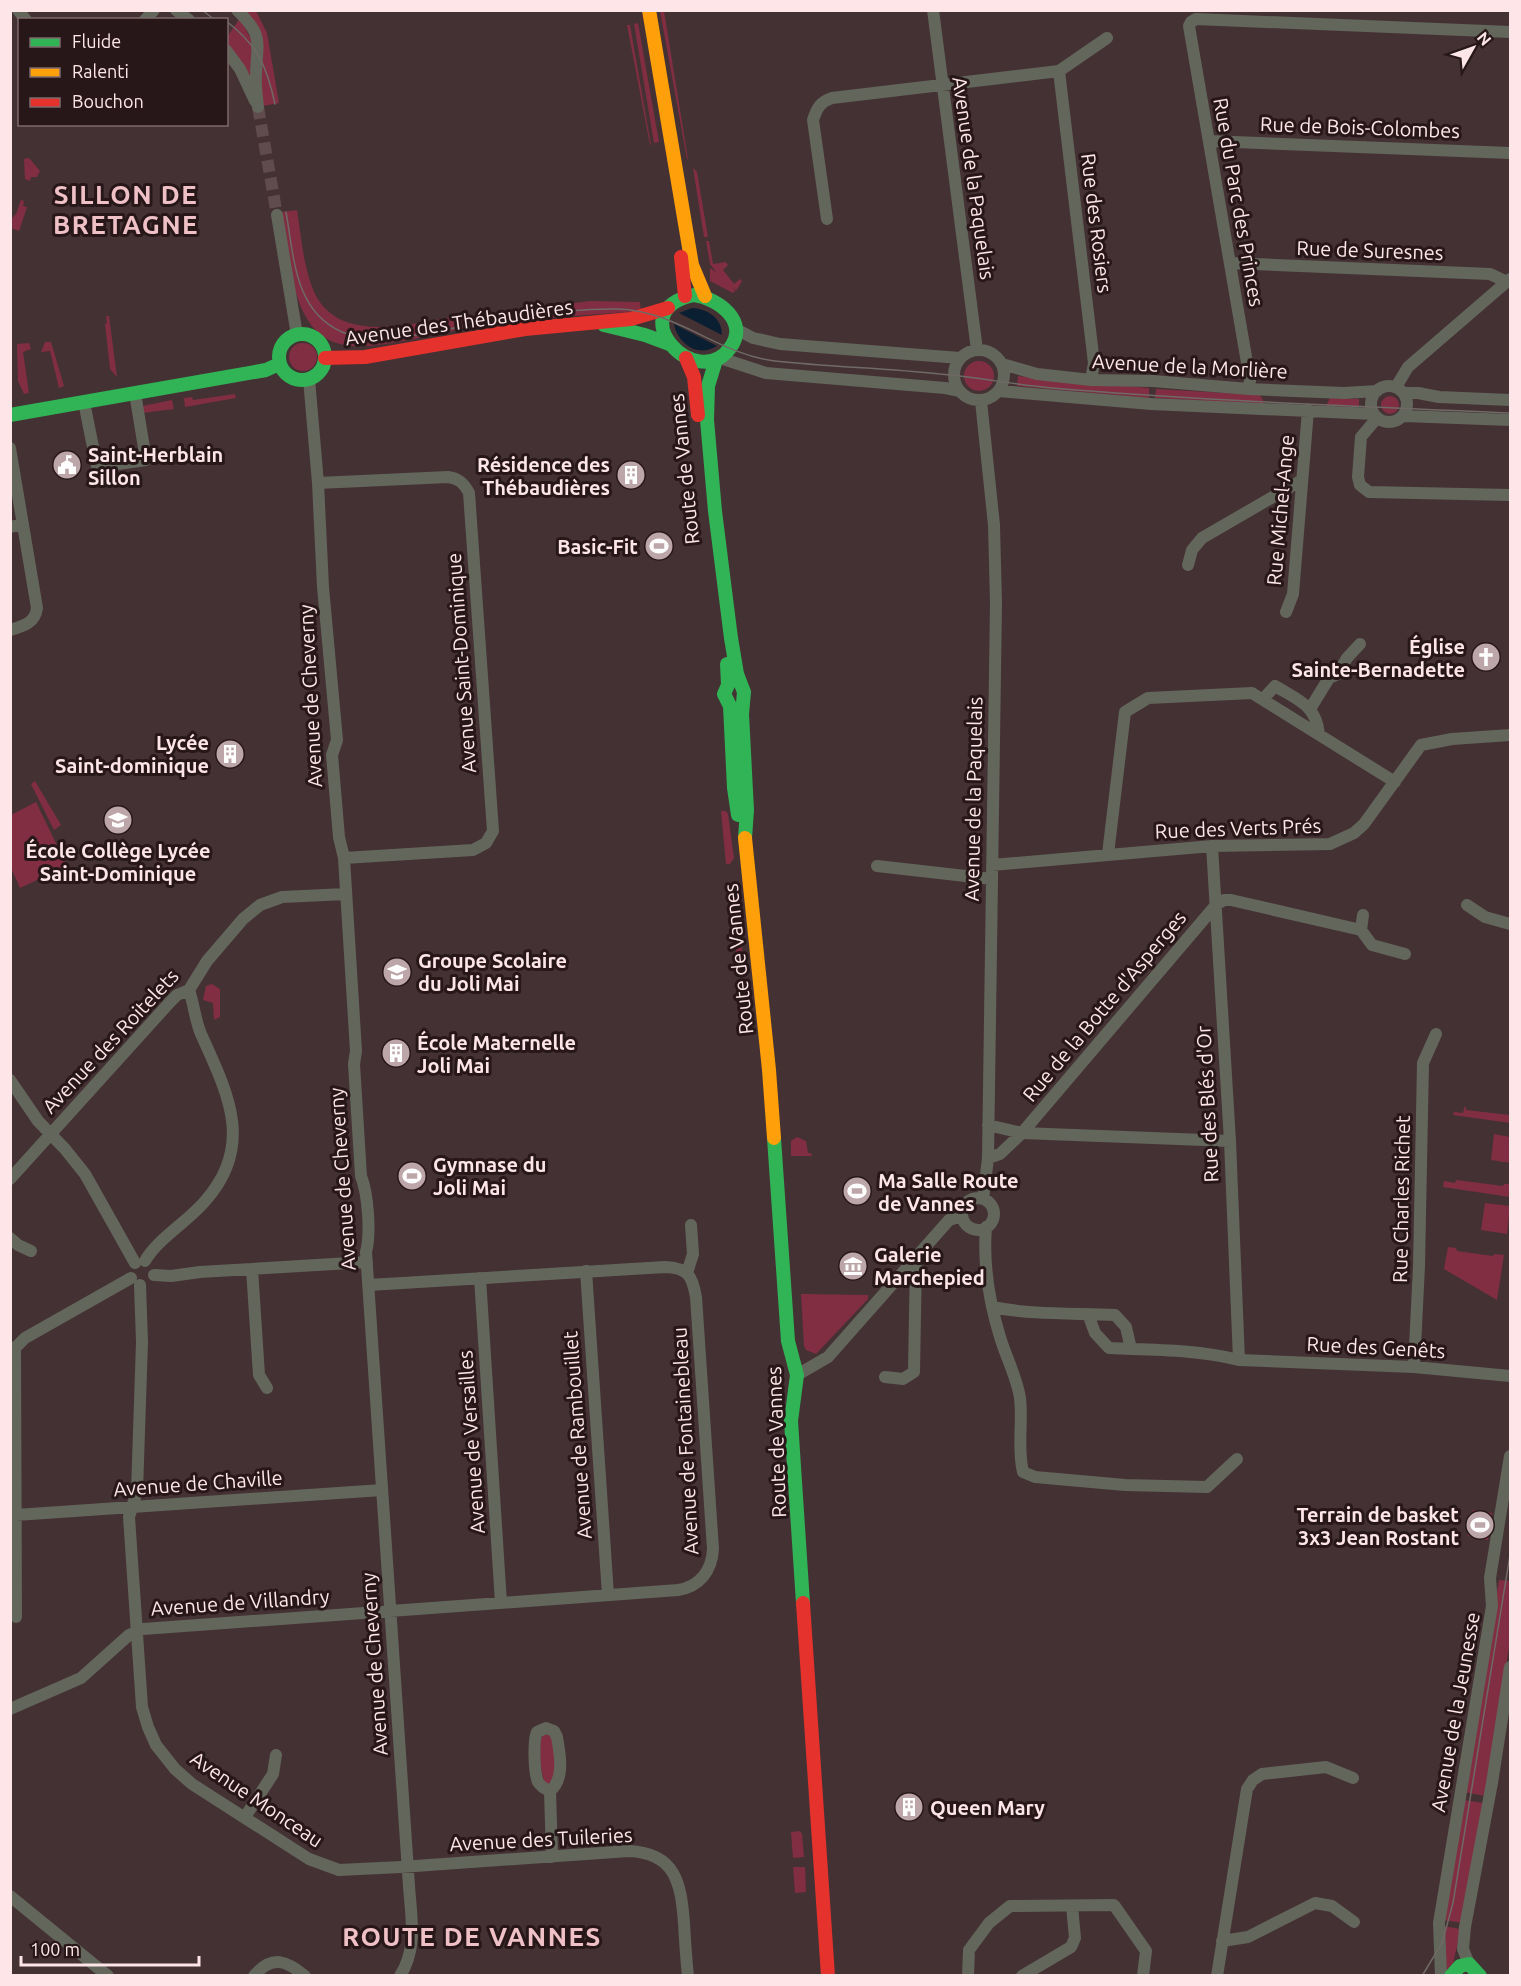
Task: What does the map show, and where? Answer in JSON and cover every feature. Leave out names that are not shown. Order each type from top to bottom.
[{"type":"main road","points":[[640,10],[684,272],[685,296]]},
{"type":"main road","points":[[649,10],[692,265],[705,296]]},
{"type":"main road","points":[[685,296],[705,296],[725,308],[732,317],[736,329],[730,349],[718,359],[702,362],[686,358],[669,344],[662,327],[668,308],[677,299],[685,296]]},
{"type":"main road","name":"Avenue des Thébaudières","points":[[325,358],[365,357],[525,329],[598,324],[640,318],[668,308]]},
{"type":"main road","name":"Avenue des Thébaudières","points":[[598,324],[627,332],[647,334],[669,344]]},
{"type":"main road","points":[[297,334],[315,338],[323,349],[325,358],[319,372],[309,379],[294,379],[285,373],[279,364],[283,344],[297,334]]},
{"type":"main road","name":"Route de Vannes","points":[[686,358],[694,377],[713,561],[725,648],[737,690]]},
{"type":"main road","name":"Route de Vannes","points":[[718,359],[708,386],[707,420],[737,690],[747,810],[745,836],[769,1070],[788,1341],[796,1375],[791,1421],[828,1976]]},
{"type":"main road","points":[[10,415],[266,370],[279,364]]},
{"type":"main road","name":"Route de Vannes","points":[[737,690],[724,694],[730,706],[737,810],[745,836]]},
{"type":"main road","points":[[1451,1976],[1460,1966],[1469,1964],[1480,1976]]},
{"type":"street","points":[[228,53],[240,69],[258,107],[256,73],[259,54],[256,36],[251,26],[237,10]]},
{"type":"street","name":"Avenue de la Paquelais","points":[[933,10],[977,350]]},
{"type":"street","name":"Rue du Parc des Princes","points":[[1249,389],[1250,380],[1191,22],[1196,20],[1510,32]]},
{"type":"street","points":[[827,219],[813,120],[823,101],[832,98],[1059,71],[1107,38]]},
{"type":"street","name":"Rue des Rosiers","points":[[1059,71],[1095,363],[1091,380]]},
{"type":"street","name":"Rue de Bois-Colombes","points":[[1209,141],[1510,153]]},
{"type":"street","points":[[277,215],[297,334]]},
{"type":"street","name":"Rue de Suresnes","points":[[1231,263],[1490,274],[1509,281]]},
{"type":"street","points":[[1509,281],[1408,367],[1400,390],[1408,406],[1404,416],[1389,423],[1375,416],[1371,403],[1377,391],[1386,386],[1400,390],[1439,397],[1510,400]]},
{"type":"street","points":[[736,329],[753,339],[780,344],[960,358]]},
{"type":"street","points":[[977,350],[991,353],[1002,364],[1004,380],[999,391],[991,398],[981,400],[969,399],[960,392],[954,375],[960,358],[977,350]]},
{"type":"street","points":[[718,359],[766,373],[935,387],[960,392]]},
{"type":"street","name":"Avenue de la Morlière","points":[[1002,364],[1037,374],[1091,380],[1153,381],[1249,389],[1344,393],[1377,391]]},
{"type":"street","name":"Avenue de Cheverny","points":[[309,379],[318,483],[323,587],[337,740],[332,754],[339,837],[344,858],[356,1051],[355,1083],[361,1176],[365,1185],[369,1242],[367,1262],[408,1867],[412,1945],[405,1974]]},
{"type":"street","name":"Avenue de la Morlière","points":[[999,391],[1151,404],[1308,410],[1375,416]]},
{"type":"street","points":[[84,402],[97,467],[146,460],[135,393]]},
{"type":"street","name":"Avenue de la Paquelais","points":[[981,400],[994,525],[996,603],[988,1158],[982,1198]]},
{"type":"street","name":"Rue Michel-Ange","points":[[1286,612],[1293,594],[1308,410]]},
{"type":"street","points":[[1375,416],[1361,436],[1358,477],[1360,485],[1369,492],[1510,495]]},
{"type":"street","points":[[1404,416],[1510,420]]},
{"type":"street","points":[[10,448],[38,608],[32,621],[10,630]]},
{"type":"street","name":"Avenue Saint-Dominique","points":[[318,483],[448,477],[458,479],[466,487],[469,493],[493,831],[486,843],[473,850],[344,858]]},
{"type":"street","points":[[1188,565],[1192,550],[1202,538],[1302,480]]},
{"type":"street","points":[[10,527],[23,524]]},
{"type":"street","points":[[1310,709],[1329,678],[1338,674],[1347,658],[1360,644]]},
{"type":"street","points":[[1263,699],[1275,686],[1310,709],[1318,720],[1319,734]]},
{"type":"street","points":[[1108,854],[1125,712],[1148,698],[1252,693],[1395,782]]},
{"type":"street","name":"Rue des Verts Prés","points":[[992,865],[1212,846],[1330,844],[1354,833],[1364,824],[1421,745],[1452,739],[1509,739]]},
{"type":"street","name":"Rue des Blés d'Or","points":[[1212,846],[1230,1141],[1239,1360]]},
{"type":"street","points":[[876,866],[992,879]]},
{"type":"street","name":"Avenue des Roitelets","points":[[10,1179],[170,1002],[177,995],[189,990],[207,961],[256,907],[282,897],[346,894]]},
{"type":"street","points":[[1216,905],[1224,900],[1231,900],[1361,930],[1372,945],[1405,954]]},
{"type":"street","name":"Rue de la Botte d'Asperges","points":[[988,1158],[1000,1154],[1022,1133],[1216,905]]},
{"type":"street","points":[[1467,905],[1485,917],[1510,924]]},
{"type":"street","points":[[1361,930],[1364,915]]},
{"type":"street","points":[[136,1282],[130,1270],[192,1216],[214,1192],[231,1154],[233,1127],[227,1096],[221,1075],[199,1027],[189,990]]},
{"type":"street","name":"Rue Charles Richet","points":[[1414,1367],[1419,1266],[1423,1062],[1436,1034]]},
{"type":"street","points":[[10,1080],[25,1104],[86,1174],[140,1262],[152,1266],[154,1275]]},
{"type":"street","points":[[988,1125],[1022,1133],[1230,1141]]},
{"type":"street","points":[[982,1198],[993,1209],[992,1219],[986,1227],[976,1230],[966,1225],[962,1210],[972,1199],[982,1198]]},
{"type":"street","points":[[796,1375],[828,1357],[949,1220],[962,1216]]},
{"type":"street","name":"Avenue de Fontainebleau","points":[[390,1611],[684,1589],[700,1580],[710,1566],[712,1558],[696,1297],[694,1285],[687,1273],[693,1254],[691,1225]]},
{"type":"street","points":[[986,1227],[987,1282],[992,1307],[999,1336],[1020,1396],[1020,1461],[1023,1472],[1035,1477],[1125,1485],[1207,1486],[1237,1459]]},
{"type":"street","points":[[10,1238],[31,1251]]},
{"type":"street","points":[[885,1377],[903,1379],[914,1372],[916,1257]]},
{"type":"street","points":[[154,1275],[171,1276],[200,1272],[367,1262]]},
{"type":"street","points":[[369,1285],[665,1267],[687,1273]]},
{"type":"street","points":[[252,1269],[259,1375],[267,1388]]},
{"type":"street","name":"Avenue de Rambouillet","points":[[586,1271],[608,1596]]},
{"type":"street","points":[[16,1617],[13,1350],[25,1338],[136,1282],[147,1284],[154,1275]]},
{"type":"street","name":"Avenue de Versailles","points":[[480,1278],[501,1603]]},
{"type":"street","name":"Avenue Monceau","points":[[136,1282],[142,1342],[138,1479],[129,1517],[142,1707],[156,1745],[175,1769],[192,1784],[309,1859],[330,1868],[351,1870],[408,1867]]},
{"type":"street","points":[[992,1307],[1008,1310],[1115,1316],[1126,1327],[1131,1350]]},
{"type":"street","name":"Rue des Genêts","points":[[1089,1314],[1095,1333],[1109,1348],[1184,1351],[1239,1360],[1414,1367],[1510,1376]]},
{"type":"street","name":"Avenue de la Jeunesse","points":[[1441,1976],[1439,1923],[1492,1606],[1490,1578],[1510,1456]]},
{"type":"street","name":"Avenue de Chaville","points":[[16,1515],[382,1490]]},
{"type":"street","name":"Avenue de Villandry","points":[[10,1709],[81,1678],[136,1630],[390,1611]]},
{"type":"street","points":[[1469,1964],[1463,1949],[1465,1927],[1492,1783],[1510,1667]]},
{"type":"street","points":[[245,1817],[273,1774],[276,1755]]},
{"type":"street","points":[[1217,1976],[1245,1798],[1247,1789],[1253,1780],[1270,1772],[1326,1767],[1353,1779]]},
{"type":"street","points":[[550,1791],[552,1857]]},
{"type":"street","name":"Avenue des Tuileries","points":[[408,1867],[637,1852],[652,1855],[674,1874],[682,1896],[688,1976]]},
{"type":"street","points":[[10,1896],[108,1976]]},
{"type":"street","points":[[1222,1941],[1248,1938],[1315,1903],[1332,1906],[1354,1922]]},
{"type":"street","points":[[968,1976],[969,1950],[989,1923],[1010,1906],[1114,1905],[1146,1951],[1143,1976]]},
{"type":"street","points":[[1022,1976],[1071,1947],[1075,1938],[1072,1906]]},
{"type":"street","points":[[255,1976],[267,1965],[278,1962],[289,1964],[305,1976]]},
{"type":"shaded area","points":[[245,11],[256,11],[267,33],[279,103],[263,106]]},
{"type":"shaded area","points":[[660,11],[664,11],[688,159],[687,159]]},
{"type":"shaded area","points":[[240,18],[253,43],[253,84],[228,46],[228,36]]},
{"type":"shaded area","points":[[638,23],[659,142],[654,143],[634,24]]},
{"type":"shaded area","points":[[627,25],[630,25],[651,145],[650,145]]},
{"type":"shaded area","points":[[29,158],[40,171],[37,177],[31,177],[30,181],[25,179],[24,159]]},
{"type":"shaded area","points":[[693,168],[697,172],[708,237],[704,237]]},
{"type":"shaded area","points":[[21,200],[24,201],[23,206],[27,207],[19,231],[11,228],[11,219],[16,214]]},
{"type":"shaded area","points":[[297,210],[304,259],[312,287],[323,306],[339,319],[358,325],[379,327],[401,326],[464,315],[467,328],[392,343],[360,346],[332,342],[320,334],[310,323],[301,307],[291,272],[282,212]]},
{"type":"shaded area","points":[[706,241],[709,241],[713,264],[726,262],[728,265],[723,270],[734,284],[740,279],[742,281],[736,291],[732,286],[735,291],[733,293],[710,281],[710,268],[716,272],[710,264]]},
{"type":"shaded area","points":[[590,301],[640,302],[641,311],[494,325],[492,313]]},
{"type":"shaded area","points":[[106,316],[109,316],[117,377],[110,369]]},
{"type":"shaded area","points":[[45,342],[51,342],[64,386],[59,388],[50,351],[41,352]]},
{"type":"shaded area","points":[[29,343],[31,349],[23,352],[29,393],[24,394],[18,381],[17,344]]},
{"type":"shaded area","points":[[303,343],[313,347],[317,357],[313,367],[303,371],[293,367],[289,357],[293,347]]},
{"type":"shaded area","points":[[979,361],[990,365],[994,376],[990,387],[979,391],[968,387],[964,376],[968,365]]},
{"type":"shaded area","points":[[1018,376],[1149,388],[1149,398],[1017,386]]},
{"type":"shaded area","points":[[1156,389],[1260,395],[1265,404],[1155,398]]},
{"type":"shaded area","points":[[235,394],[236,398],[185,407],[184,398],[192,397],[193,400]]},
{"type":"shaded area","points":[[1390,396],[1396,399],[1399,405],[1396,411],[1390,414],[1384,411],[1381,405],[1384,399]]},
{"type":"shaded area","points":[[1330,398],[1359,399],[1359,407],[1326,406]]},
{"type":"shaded area","points":[[172,400],[174,409],[143,413],[143,406]]},
{"type":"shaded area","points":[[35,781],[61,825],[54,830],[31,784]]},
{"type":"shaded area","points":[[36,802],[67,866],[20,888],[11,868],[11,815]]},
{"type":"shaded area","points":[[721,811],[726,811],[728,814],[734,858],[730,864],[726,864]]},
{"type":"shaded area","points":[[739,925],[744,969],[738,972],[734,930]]},
{"type":"shaded area","points":[[212,984],[220,989],[220,1017],[214,1020],[213,1003],[203,1000],[206,986]]},
{"type":"shaded area","points":[[1465,1106],[1466,1110],[1510,1115],[1510,1123],[1453,1115],[1454,1112],[1463,1113]]},
{"type":"shaded area","points":[[1494,1134],[1510,1137],[1510,1163],[1491,1160]]},
{"type":"shaded area","points":[[797,1137],[806,1141],[808,1153],[812,1156],[791,1156],[791,1141]]},
{"type":"shaded area","points":[[1456,1180],[1503,1186],[1510,1184],[1510,1197],[1443,1187],[1444,1181],[1455,1183]]},
{"type":"shaded area","points":[[1485,1203],[1510,1206],[1507,1234],[1481,1230]]},
{"type":"shaded area","points":[[1448,1247],[1456,1248],[1457,1251],[1493,1256],[1494,1254],[1504,1255],[1497,1300],[1444,1269]]},
{"type":"shaded area","points":[[801,1294],[868,1295],[868,1299],[816,1354],[806,1350],[804,1346]]},
{"type":"shaded area","name":"Terrain de basket 3x3 Jean Rostant","points":[[1473,1510],[1492,1513],[1488,1540],[1468,1536]]},
{"type":"shaded area","points":[[1499,1580],[1510,1581],[1510,1641],[1485,1796],[1464,1792]]},
{"type":"shaded area","points":[[550,1734],[554,1745],[556,1766],[552,1784],[546,1784],[541,1767],[540,1745],[543,1735]]},
{"type":"shaded area","points":[[1464,1800],[1484,1803],[1463,1923],[1443,1920]]},
{"type":"shaded area","points":[[800,1831],[804,1857],[793,1858],[791,1832]]},
{"type":"shaded area","points":[[793,1867],[805,1867],[806,1892],[795,1893]]},
{"type":"shaded area","points":[[1443,1926],[1461,1929],[1453,1963],[1446,1971]]},
{"type":"water","points":[[692,308],[709,312],[717,319],[722,335],[679,313]]},
{"type":"water","points":[[674,324],[717,346],[703,350],[690,347],[680,338]]},
{"type":"tunnel","points":[[258,107],[277,215]]},
{"type":"tram line","points":[[202,10],[212,18]]},
{"type":"tram line","points":[[228,23],[246,39],[259,58],[275,104]]},
{"type":"tram line","points":[[286,212],[295,264],[305,296],[314,311],[326,323],[342,332],[358,337],[419,335],[528,315],[574,310],[618,309],[660,317],[734,350],[775,361],[919,372],[1038,387],[1109,393],[1510,413]]},
{"type":"tram line","points":[[1422,1976],[1442,1943],[1453,1903],[1510,1555]]},
{"type":"traffic: fast","points":[[694,295],[721,306],[734,321],[735,338],[730,348],[716,360],[699,361],[684,356],[671,345],[663,331],[663,316],[673,304],[694,295]]},
{"type":"traffic: fast","points":[[604,325],[645,335],[669,344]]},
{"type":"traffic: fast","points":[[302,334],[318,341],[325,357],[318,373],[302,380],[286,373],[279,357],[286,341],[302,334]]},
{"type":"traffic: fast","points":[[716,360],[708,386],[707,420],[715,511],[731,638],[737,674],[744,692],[742,714],[747,810],[745,838]]},
{"type":"traffic: fast","points":[[10,415],[266,370],[279,364]]},
{"type":"traffic: fast","points":[[727,664],[728,685],[724,694],[730,706],[734,788],[738,815]]},
{"type":"traffic: fast","points":[[774,1138],[788,1341],[797,1375],[791,1421],[803,1603]]},
{"type":"traffic: fast","points":[[1451,1976],[1460,1966],[1469,1964],[1480,1976]]},
{"type":"traffic: slow","points":[[649,10],[692,265],[705,296]]},
{"type":"traffic: slow","points":[[745,838],[774,1138]]},
{"type":"traffic: jam","points":[[681,257],[685,296]]},
{"type":"traffic: jam","points":[[325,358],[365,357],[525,329],[631,319],[668,308]]},
{"type":"traffic: jam","points":[[686,358],[694,377],[698,415]]},
{"type":"traffic: jam","points":[[803,1603],[828,1976]]},
{"type":"place","name":"Saint-Herblain Sillon","points":[[67,465]]},
{"type":"place","name":"Résidence des Thébaudières","points":[[631,475]]},
{"type":"place","name":"Basic-Fit","points":[[659,546]]},
{"type":"place","name":"Église Sainte-Bernadette","points":[[1486,657]]},
{"type":"place","name":"Lycée Saint-dominique","points":[[230,754]]},
{"type":"place","name":"École Collège Lycée Saint-Dominique","points":[[118,820]]},
{"type":"place","name":"Groupe Scolaire du Joli Mai","points":[[397,972]]},
{"type":"place","name":"École Maternelle Joli Mai","points":[[396,1053]]},
{"type":"place","name":"Gymnase du Joli Mai","points":[[412,1176]]},
{"type":"place","name":"Ma Salle Route de Vannes","points":[[857,1191]]},
{"type":"place","name":"Galerie Marchepied","points":[[853,1266]]},
{"type":"place","name":"Terrain de basket 3x3 Jean Rostant","points":[[1480,1525]]},
{"type":"place","name":"Queen Mary","points":[[909,1807]]},
{"type":"district","name":"SILLON DE BRETAGNE","points":[[126,209]]},
{"type":"district","name":"ROUTE DE VANNES","points":[[472,1936]]}]
